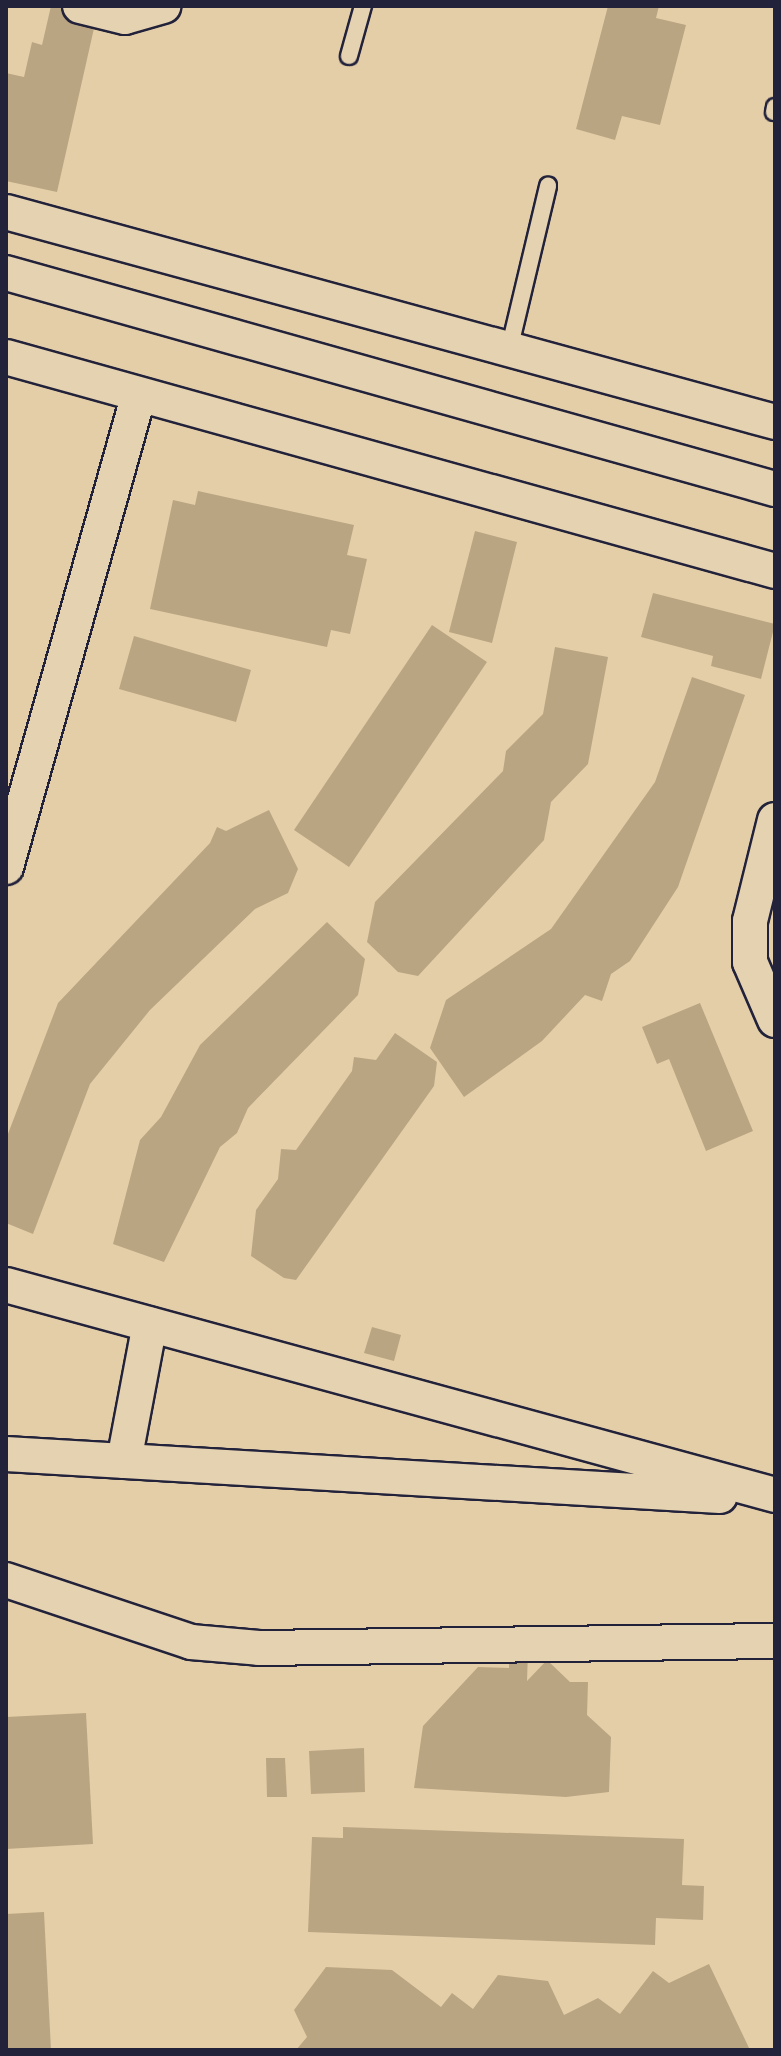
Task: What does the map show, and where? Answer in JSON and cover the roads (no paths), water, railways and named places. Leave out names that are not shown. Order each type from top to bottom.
[{"type":"street","points":[[80,6],[125,17],[163,6]]},
{"type":"street","points":[[6,212],[775,422]]},
{"type":"street","points":[[6,273],[775,489]]},
{"type":"street","points":[[6,357],[775,571]]},
{"type":"street","points":[[6,867],[139,394]]},
{"type":"street","points":[[775,820],[750,921],[750,962],[775,1020]]},
{"type":"street","points":[[6,1285],[775,1497]]},
{"type":"street","points":[[124,1461],[150,1324]]},
{"type":"street","points":[[6,1454],[775,1497]]},
{"type":"street","points":[[6,1580],[191,1642],[259,1648],[775,1641]]},
{"type":"lane","points":[[349,56],[363,6]]},
{"type":"lane","points":[[509,350],[548,186]]}]
